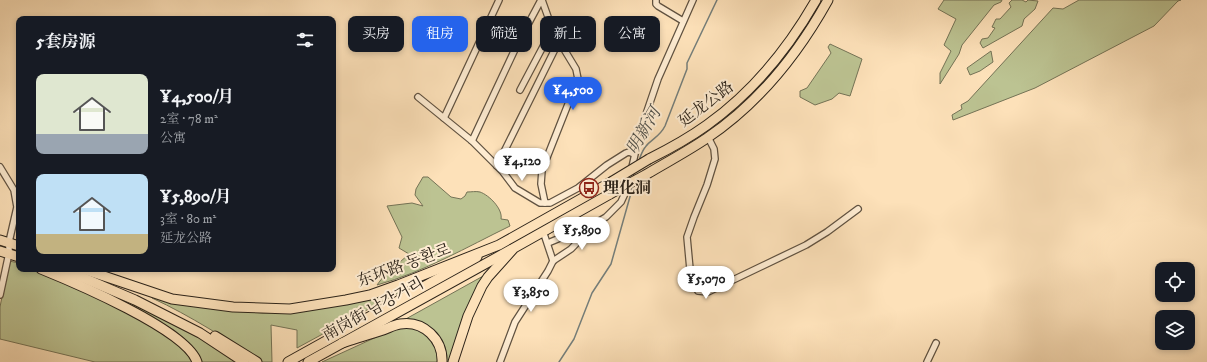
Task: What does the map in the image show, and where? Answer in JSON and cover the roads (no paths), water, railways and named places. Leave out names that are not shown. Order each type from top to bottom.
[{"type":"main road","name":"延龙公路","points":[[499,244],[650,160],[706,126],[762,77],[789,44],[816,0]]},
{"type":"main road","name":"延龙公路","points":[[514,248],[648,174],[708,137],[752,102],[772,82],[808,34],[828,0]]},
{"type":"main road","points":[[4,241],[16,245]]},
{"type":"main road","name":"东环路 동환로","points":[[92,272],[172,299],[233,308],[290,309],[370,295],[499,244]]},
{"type":"main road","name":"南岗街 남강거리","points":[[288,362],[499,244]]},
{"type":"main road","points":[[453,362],[476,296],[488,277],[514,248]]},
{"type":"main road","name":"南岗街 남강거리","points":[[308,362],[514,248]]},
{"type":"main road","points":[[4,252],[16,257]]},
{"type":"main road","points":[[49,272],[116,302],[166,331],[188,348],[197,362]]},
{"type":"main road","points":[[66,272],[135,300],[256,362]]},
{"type":"main road","points":[[103,276],[118,286],[170,311],[236,352],[244,362]]},
{"type":"main road","points":[[342,343],[402,324],[415,325],[428,331],[437,341],[441,351],[442,362]]},
{"type":"street","points":[[444,118],[499,0]]},
{"type":"street","points":[[472,142],[517,45],[542,0]]},
{"type":"street","points":[[542,0],[548,16]]},
{"type":"street","points":[[656,0],[656,4],[658,6],[683,21]]},
{"type":"street","points":[[500,362],[515,322],[553,261],[571,249],[596,223],[611,212],[621,202],[625,195],[634,154],[658,79],[693,0]]},
{"type":"street","points":[[520,90],[540,52]]},
{"type":"street","points":[[497,166],[554,52]]},
{"type":"street","points":[[545,203],[541,184],[542,170],[578,79],[576,69],[566,52]]},
{"type":"street","points":[[418,96],[472,142],[497,166],[514,188],[540,203],[556,200],[578,188],[619,156],[629,152],[634,154]]},
{"type":"street","points":[[708,137],[714,149],[715,159],[687,237],[691,280],[698,290],[708,292],[806,245],[827,232],[858,209]]},
{"type":"street","points":[[0,167],[14,190],[16,201]]},
{"type":"street","points":[[578,188],[583,197]]},
{"type":"street","points":[[0,295],[4,241],[16,210]]},
{"type":"street","points":[[548,243],[596,223]]},
{"type":"street","points":[[543,231],[553,261]]},
{"type":"street","points":[[927,362],[936,343]]},
{"type":"waterway","name":"明新河","points":[[639,161],[644,148],[662,131],[665,126],[687,69],[687,63],[717,0]]},
{"type":"waterway","name":"明新河","points":[[559,362],[574,339],[592,293],[611,264],[633,186]]},
{"type":"place","name":"理化洞","points":[[589,188]]}]
